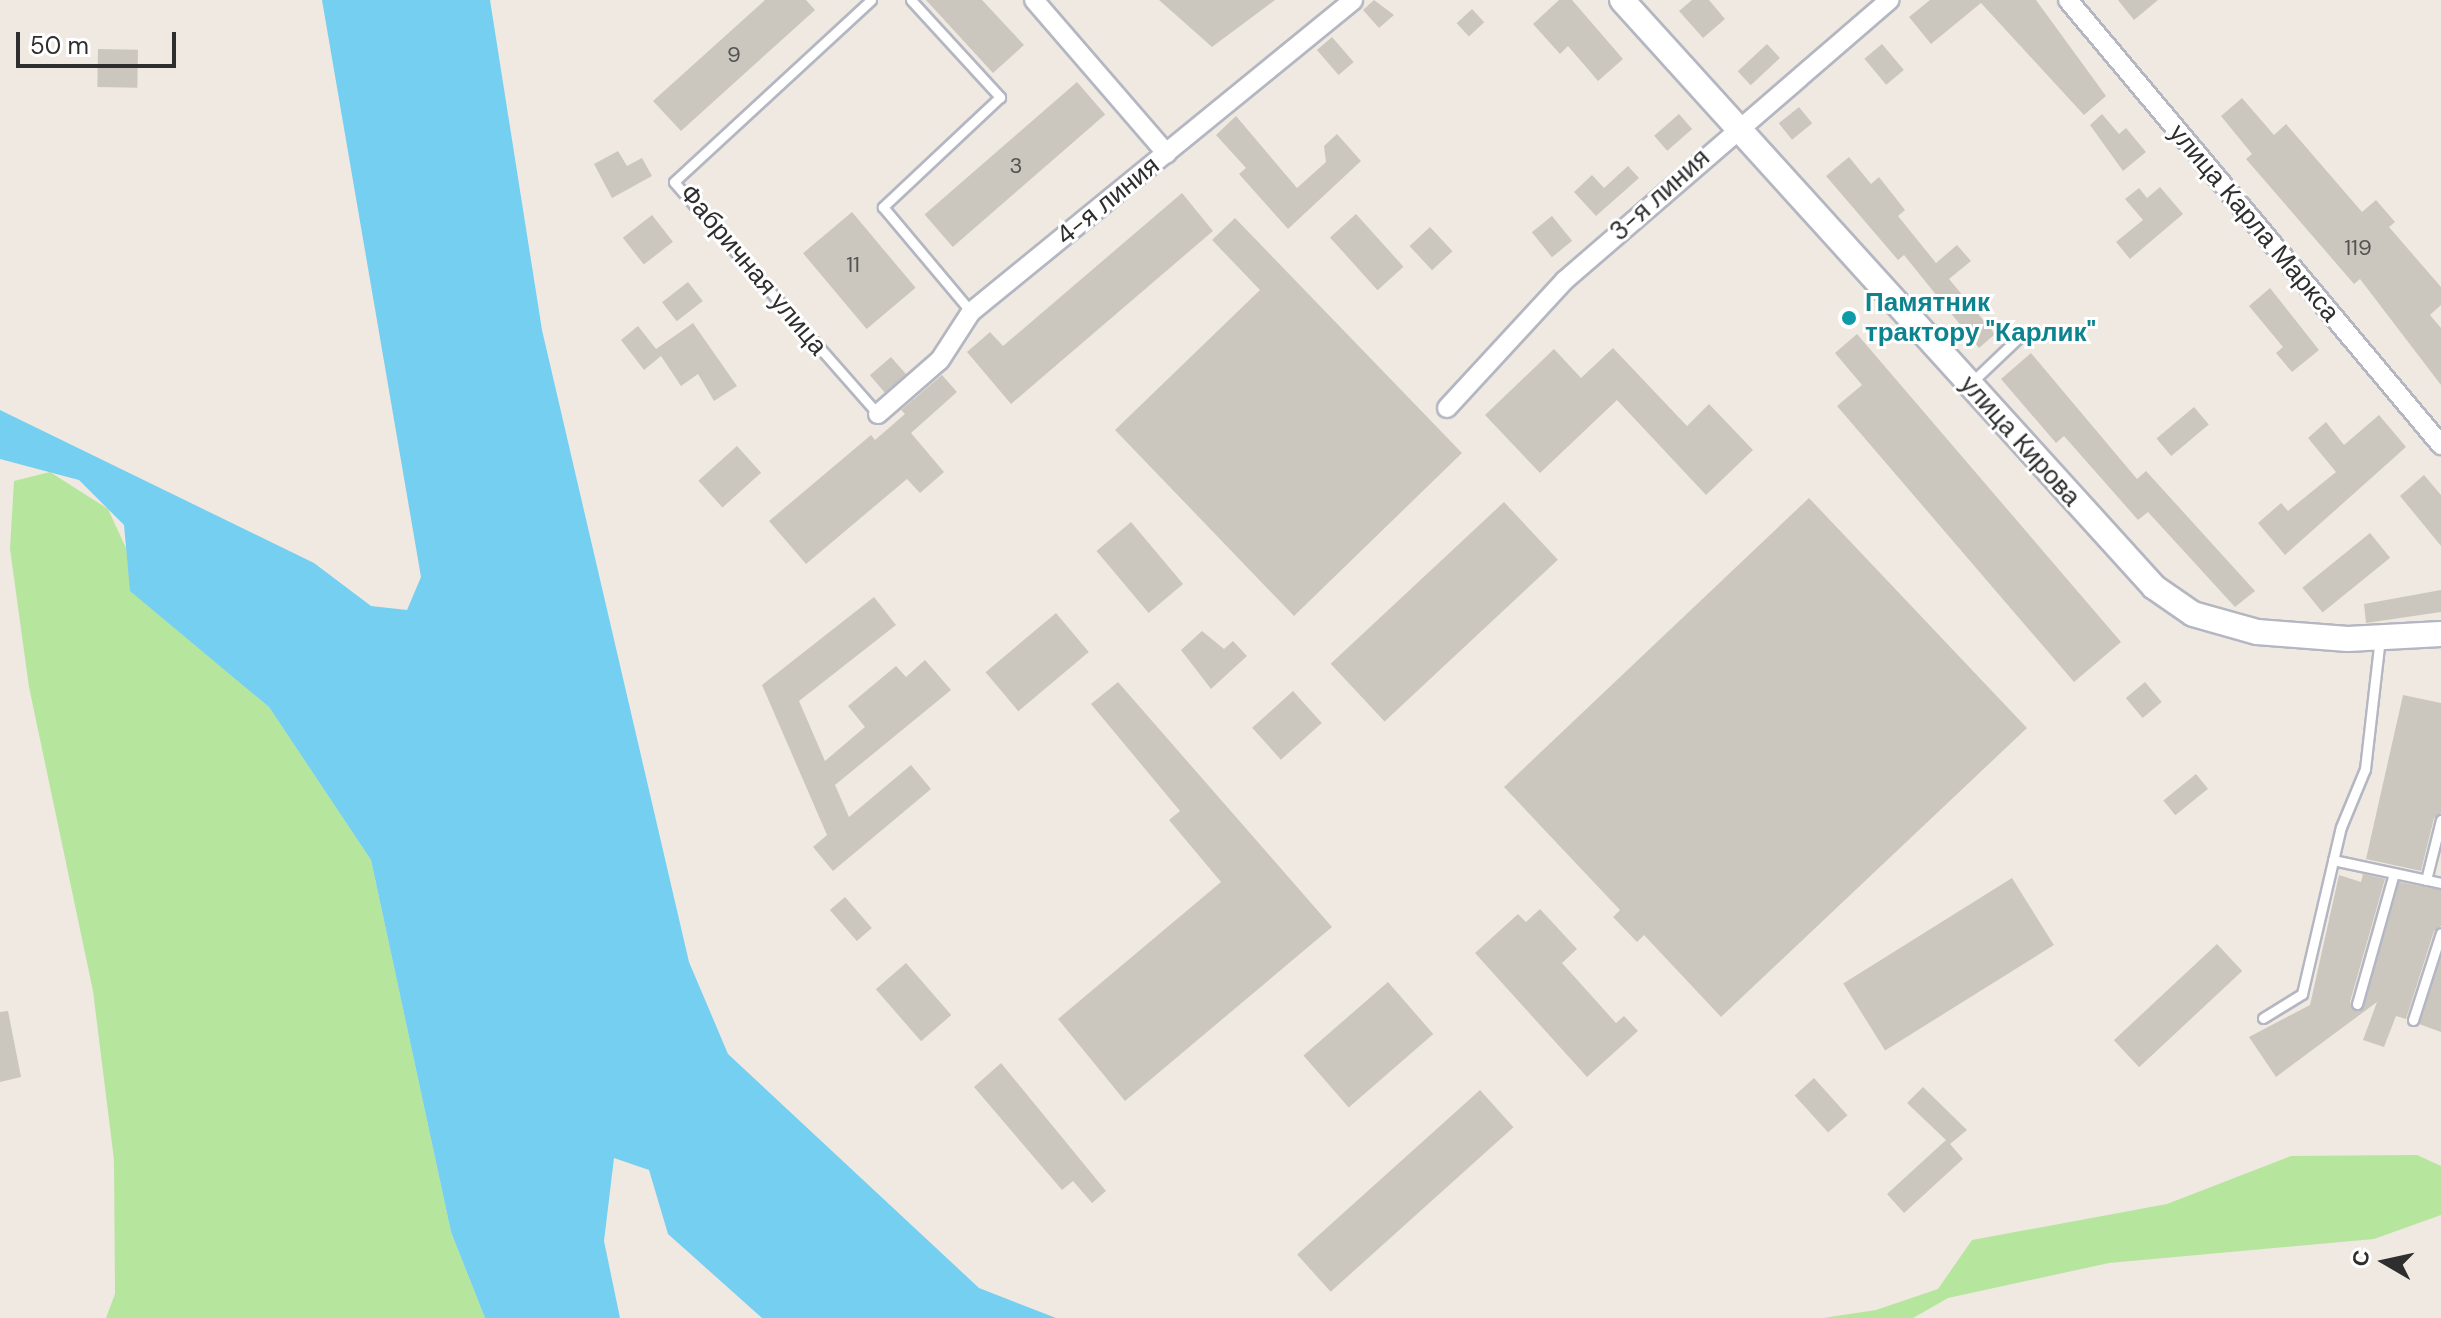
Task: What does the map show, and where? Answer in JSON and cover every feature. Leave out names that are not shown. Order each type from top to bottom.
[{"type":"street","points":[[1034,0],[1167,154]]},
{"type":"street","name":"4-я линия","points":[[878,414],[940,360],[971,312],[1353,0]]},
{"type":"street","name":"улица Кирова","points":[[1622,0],[2141,576],[2193,614],[2257,632],[2380,638],[2441,634]]},
{"type":"street","name":"3-я линия","points":[[1447,408],[1564,281],[1737,126],[1889,0]]},
{"type":"street","name":"улица Карла Маркса","points":[[2068,0],[2441,445]]},
{"type":"lane","name":"Фабричная улица","points":[[871,0],[674,182],[878,414]]},
{"type":"lane","points":[[911,0],[1000,97],[883,207],[971,312]]},
{"type":"lane","points":[[1969,384],[2018,338]]},
{"type":"lane","points":[[2263,1018],[2302,994],[2333,860],[2365,769],[2380,638]]},
{"type":"lane","points":[[2426,880],[2441,820]]},
{"type":"lane","points":[[2333,860],[2441,883]]},
{"type":"lane","points":[[2357,1004],[2394,873]]},
{"type":"lane","points":[[2413,1020],[2441,933]]},
{"type":"green space","points":[[50,472],[108,509],[126,548],[131,591],[269,707],[371,860],[451,1232],[485,1318],[106,1318],[115,1294],[114,1160],[93,991],[29,687],[10,549],[14,481]]},
{"type":"green space","points":[[2417,1155],[2441,1166],[2441,1215],[2374,1239],[2109,1263],[1948,1298],[1913,1318],[1823,1318],[1876,1310],[1938,1289],[1972,1240],[2167,1204],[2291,1156]]},
{"type":"water","points":[[322,0],[490,0],[542,330],[689,962],[728,1054],[979,1288],[1056,1318],[762,1318],[668,1234],[649,1170],[614,1158],[604,1241],[620,1318],[485,1318],[451,1232],[371,860],[269,707],[130,591],[124,525],[79,480],[0,459],[0,410],[314,563],[371,606],[407,610],[421,577]]},
{"type":"building","points":[[765,0],[806,0],[815,10],[681,131],[653,101]]},
{"type":"building","points":[[926,0],[982,0],[1024,45],[993,73]]},
{"type":"building","points":[[1159,0],[1275,0],[1212,47]]},
{"type":"building","points":[[1374,0],[1394,15],[1379,28],[1363,10]]},
{"type":"building","points":[[1559,0],[1572,0],[1623,59],[1598,81],[1568,46],[1560,54],[1533,24]]},
{"type":"building","points":[[1692,0],[1709,0],[1725,19],[1703,38],[1679,11]]},
{"type":"building","points":[[1930,0],[2036,0],[2106,96],[2084,115],[1981,3],[1931,44],[1909,17]]},
{"type":"building","points":[[2118,0],[2158,0],[2134,20]]},
{"type":"building","points":[[1472,9],[1484,22],[1469,36],[1457,23]]},
{"type":"building","points":[[1332,37],[1354,62],[1339,75],[1317,50]]},
{"type":"building","points":[[1767,44],[1780,58],[1751,85],[1738,71]]},
{"type":"building","points":[[1882,44],[1904,70],[1886,85],[1864,59]]},
{"type":"building","points":[[98,49],[138,50],[137,88],[97,87]]},
{"type":"building","points":[[1077,82],[1105,114],[953,247],[925,215]]},
{"type":"building","points":[[2242,98],[2274,135],[2286,124],[2362,212],[2376,200],[2395,222],[2389,227],[2441,287],[2441,305],[2430,315],[2441,328],[2441,385],[2360,279],[2354,284],[2246,159],[2252,154],[2221,116]]},
{"type":"building","points":[[1799,107],[1812,123],[1792,140],[1779,123]]},
{"type":"building","points":[[1679,114],[1692,129],[1667,151],[1654,136]]},
{"type":"building","points":[[2102,114],[2119,134],[2126,128],[2146,152],[2123,171],[2090,125]]},
{"type":"building","points":[[1236,116],[1297,188],[1326,162],[1324,146],[1337,134],[1361,161],[1288,229],[1239,174],[1246,168],[1216,135]]},
{"type":"building","points":[[618,151],[627,166],[642,158],[652,176],[612,198],[594,164]]},
{"type":"building","points":[[1849,157],[1871,184],[1879,177],[1905,210],[1898,216],[1936,263],[1957,245],[1971,261],[1949,279],[1995,334],[1979,348],[1904,255],[1898,260],[1826,176]]},
{"type":"building","points":[[1628,166],[1639,178],[1596,216],[1574,192],[1592,175],[1604,188]]},
{"type":"building","points":[[2160,187],[2183,214],[2130,259],[2116,242],[2143,220],[2125,199],[2139,188],[2147,198]]},
{"type":"building","points":[[1182,193],[1213,231],[1011,404],[967,352],[990,332],[1003,346]]},
{"type":"building","points":[[852,212],[916,288],[867,329],[803,253]]},
{"type":"building","points":[[1356,214],[1404,267],[1377,290],[1330,237]]},
{"type":"building","points":[[652,215],[673,242],[644,265],[623,238]]},
{"type":"building","points":[[1552,216],[1572,241],[1552,257],[1532,232]]},
{"type":"building","points":[[1235,218],[1462,453],[1294,616],[1115,430],[1260,290],[1212,240]]},
{"type":"building","points":[[1430,227],[1453,251],[1432,270],[1410,246]]},
{"type":"building","points":[[688,282],[703,301],[677,321],[662,302]]},
{"type":"building","points":[[2270,288],[2319,350],[2292,372],[2276,353],[2283,347],[2249,306]]},
{"type":"building","points":[[693,323],[737,386],[714,401],[698,374],[681,386],[661,356],[644,370],[621,340],[638,326],[656,349]]},
{"type":"building","points":[[1857,334],[2121,642],[2074,682],[1837,406],[1862,385],[1835,353]]},
{"type":"building","points":[[1613,348],[1687,426],[1709,404],[1753,450],[1706,495],[1617,400],[1540,473],[1485,415],[1554,349],[1581,378]]},
{"type":"building","points":[[2031,353],[2137,479],[2146,471],[2255,591],[2235,607],[2148,512],[2138,520],[2064,436],[2056,443],[2001,379]]},
{"type":"building","points":[[891,357],[906,374],[885,393],[870,375]]},
{"type":"building","points":[[942,375],[957,392],[911,433],[944,472],[920,493],[907,479],[806,564],[769,521],[871,435],[875,440],[905,414],[901,410]]},
{"type":"building","points":[[2194,407],[2209,425],[2171,456],[2156,438]]},
{"type":"building","points":[[2379,415],[2406,447],[2285,555],[2258,523],[2281,503],[2288,511],[2336,472],[2308,438],[2326,422],[2344,445]]},
{"type":"building","points":[[737,446],[761,473],[722,508],[698,481]]},
{"type":"building","points":[[2424,475],[2441,495],[2441,546],[2400,496]]},
{"type":"building","points":[[1809,498],[2027,728],[1721,1017],[1644,935],[1637,942],[1613,917],[1620,910],[1504,787]]},
{"type":"building","points":[[1504,502],[1558,560],[1385,721],[1331,664]]},
{"type":"building","points":[[1131,522],[1183,584],[1149,613],[1097,551]]},
{"type":"building","points":[[2370,533],[2390,558],[2323,613],[2302,588]]},
{"type":"building","points":[[2441,590],[2441,612],[2366,623],[2364,604]]},
{"type":"building","points":[[874,597],[896,625],[799,701],[825,761],[865,727],[848,706],[896,666],[906,677],[925,660],[951,690],[835,785],[849,817],[911,765],[931,789],[833,871],[813,847],[827,835],[762,685]]},
{"type":"building","points":[[1056,613],[1089,652],[1018,711],[986,672]]},
{"type":"building","points":[[1202,631],[1224,649],[1233,641],[1247,656],[1211,689],[1181,650]]},
{"type":"building","points":[[1118,682],[1332,927],[1125,1101],[1058,1019],[1221,882],[1169,820],[1180,811],[1091,704]]},
{"type":"building","points":[[2145,682],[2162,702],[2143,718],[2126,698]]},
{"type":"building","points":[[1293,691],[1322,723],[1281,760],[1252,728]]},
{"type":"building","points":[[2403,695],[2441,703],[2441,813],[2434,818],[2421,871],[2366,859]]},
{"type":"building","points":[[2196,774],[2208,789],[2175,815],[2163,800]]},
{"type":"building","points":[[2363,874],[2385,879],[2350,1002],[2356,1011],[2364,1006],[2399,882],[2441,890],[2441,926],[2434,931],[2406,1019],[2396,1016],[2384,1047],[2363,1040],[2377,1002],[2276,1077],[2249,1037],[2310,1005],[2339,875],[2361,882]]},
{"type":"building","points":[[2012,878],[2054,945],[1885,1050],[1843,983]]},
{"type":"building","points":[[845,897],[872,928],[857,941],[830,910]]},
{"type":"building","points":[[1540,909],[1577,949],[1562,963],[1616,1023],[1624,1016],[1638,1031],[1587,1077],[1475,953],[1518,914],[1526,922]]},
{"type":"building","points":[[2217,944],[2242,971],[2139,1067],[2114,1040]]},
{"type":"building","points":[[2441,957],[2441,1032],[2419,1024]]},
{"type":"building","points":[[906,963],[951,1015],[921,1041],[876,989]]},
{"type":"building","points":[[1388,982],[1433,1034],[1349,1108],[1303,1055]]},
{"type":"building","points":[[8,1011],[21,1077],[0,1082],[0,1012]]},
{"type":"building","points":[[1001,1063],[1106,1191],[1092,1203],[1073,1181],[1062,1190],[974,1087]]},
{"type":"building","points":[[1814,1078],[1847,1115],[1828,1133],[1795,1095]]},
{"type":"building","points":[[1923,1087],[1967,1130],[1950,1144],[1963,1159],[1904,1213],[1887,1194],[1946,1140],[1907,1103]]},
{"type":"building","points":[[1480,1090],[1513,1127],[1331,1292],[1297,1255]]},
{"type":"place","name":"Памятник трактору \"Карлик\"","points":[[1849,318]]}]
